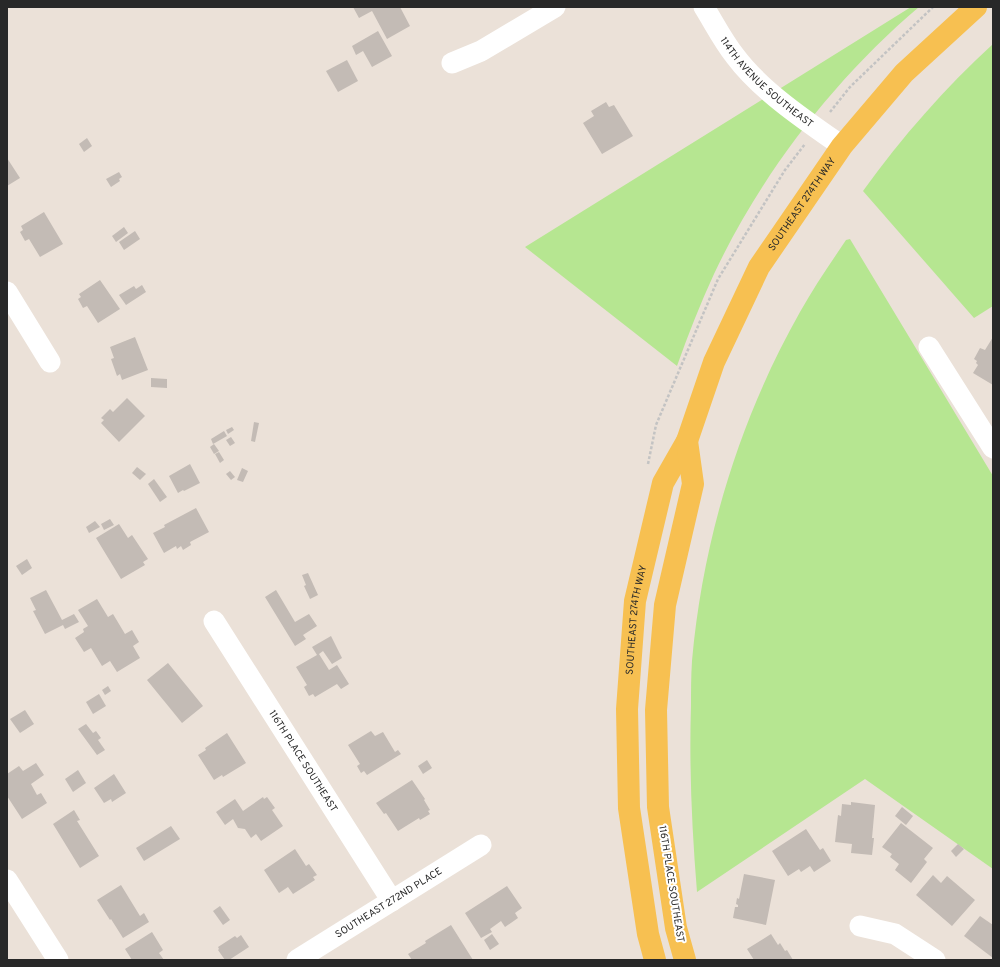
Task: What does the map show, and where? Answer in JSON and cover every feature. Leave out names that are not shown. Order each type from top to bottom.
[{"type":"main road","name":"SOUTHEAST 274TH WAY","points":[[655,960],[648,934],[629,808],[627,709],[635,600],[663,483],[687,441],[714,362],[759,267],[842,146],[904,72],[976,7]]},
{"type":"main road","name":"SOUTHEAST 274TH WAY","points":[[658,807],[656,710],[664,605],[692,484],[687,441]]},
{"type":"main road","name":"116TH PLACE SOUTHEAST","points":[[658,807],[676,928],[685,960]]},
{"type":"street","points":[[452,63],[481,51],[555,7]]},
{"type":"street","name":"114TH AVENUE SOUTHEAST","points":[[704,7],[735,57],[764,88],[817,129],[842,146]]},
{"type":"street","points":[[7,292],[50,362]]},
{"type":"street","points":[[929,347],[993,448]]},
{"type":"street","name":"116TH PLACE SOUTHEAST","points":[[214,622],[392,901]]},
{"type":"street","name":"SOUTHEAST 272ND PLACE","points":[[297,960],[481,845]]},
{"type":"street","points":[[7,880],[58,960]]},
{"type":"street","points":[[860,926],[895,934],[935,960]]},
{"type":"green space","points":[[911,7],[919,7],[858,65],[830,96],[777,164],[754,200],[714,274],[694,320],[677,366],[525,247]]},
{"type":"green space","points":[[993,44],[993,306],[974,318],[863,191],[924,114]]},
{"type":"green space","points":[[850,239],[993,476],[993,869],[865,779],[697,892],[692,822],[690,729],[692,667],[697,615],[715,525],[727,481],[742,438],[778,353],[816,285],[846,240]]},
{"type":"building","points":[[353,7],[400,7],[410,26],[387,39],[372,11],[359,18]]},
{"type":"building","points":[[378,31],[392,56],[372,67],[363,51],[356,55],[352,46]]},
{"type":"building","points":[[347,60],[358,81],[338,92],[326,71]]},
{"type":"building","points":[[606,102],[609,107],[614,105],[633,136],[602,154],[583,123],[594,116],[591,111]]},
{"type":"building","points":[[87,138],[92,146],[84,152],[79,144]]},
{"type":"building","points":[[7,158],[20,178],[7,186]]},
{"type":"building","points":[[119,172],[122,177],[119,179],[120,181],[111,187],[106,179]]},
{"type":"building","points":[[44,212],[63,244],[40,257],[29,239],[25,241],[20,232],[23,230],[21,226]]},
{"type":"building","points":[[124,227],[128,233],[116,242],[112,236]]},
{"type":"building","points":[[135,231],[140,239],[124,250],[119,242]]},
{"type":"building","points":[[100,280],[120,309],[98,323],[87,306],[83,308],[78,299],[81,297],[79,294]]},
{"type":"building","points":[[142,285],[146,292],[126,305],[119,295],[134,286],[136,289]]},
{"type":"building","points":[[135,337],[148,370],[122,380],[120,374],[117,376],[111,359],[114,358],[110,347]]},
{"type":"building","points":[[993,337],[993,385],[973,373],[978,365],[976,363],[977,361],[974,359],[980,348],[985,350]]},
{"type":"building","points":[[151,378],[167,379],[167,388],[151,387]]},
{"type":"building","points":[[127,398],[145,416],[119,442],[101,423],[104,420],[101,418],[110,409],[113,412]]},
{"type":"building","points":[[254,422],[259,423],[255,442],[251,441]]},
{"type":"building","points":[[232,427],[234,430],[228,434],[226,430]]},
{"type":"building","points":[[224,431],[227,436],[213,444],[211,439]]},
{"type":"building","points":[[231,437],[235,443],[230,446],[226,440]]},
{"type":"building","points":[[214,444],[219,451],[214,454],[210,447]]},
{"type":"building","points":[[219,452],[224,460],[220,463],[215,454]]},
{"type":"building","points":[[190,464],[200,483],[178,493],[169,476]]},
{"type":"building","points":[[137,467],[146,474],[140,480],[132,473]]},
{"type":"building","points":[[242,468],[248,471],[243,482],[237,480]]},
{"type":"building","points":[[230,471],[235,477],[231,480],[226,474]]},
{"type":"building","points":[[154,479],[167,497],[160,502],[148,484]]},
{"type":"building","points":[[196,508],[209,532],[190,542],[191,545],[183,550],[181,546],[177,549],[176,546],[164,553],[153,533],[165,527],[164,525]]},
{"type":"building","points":[[110,519],[114,525],[104,530],[101,524]]},
{"type":"building","points":[[95,521],[100,527],[89,533],[86,527]]},
{"type":"building","points":[[119,524],[128,538],[132,535],[148,559],[143,562],[145,565],[121,579],[96,538]]},
{"type":"building","points":[[27,559],[32,568],[22,575],[16,566]]},
{"type":"building","points":[[308,573],[318,595],[310,599],[304,586],[306,585],[302,575]]},
{"type":"building","points":[[46,590],[62,620],[74,614],[79,622],[65,629],[63,625],[45,634],[33,611],[36,610],[30,598]]},
{"type":"building","points":[[276,590],[295,622],[309,614],[317,626],[303,635],[306,639],[295,646],[265,597]]},
{"type":"building","points":[[97,599],[108,617],[113,614],[125,634],[132,630],[139,642],[133,646],[140,658],[117,672],[110,661],[102,666],[91,648],[84,652],[75,638],[84,632],[83,629],[88,626],[78,610]]},
{"type":"building","points":[[331,636],[342,658],[332,664],[323,651],[319,654],[329,670],[337,665],[349,684],[341,689],[337,684],[315,697],[313,694],[309,696],[304,687],[307,685],[296,667],[317,655],[312,647]]},
{"type":"building","points":[[168,663],[203,706],[182,723],[147,680]]},
{"type":"building","points":[[108,686],[111,691],[105,695],[102,690]]},
{"type":"building","points":[[99,694],[106,706],[93,714],[86,702]]},
{"type":"building","points":[[25,710],[34,724],[20,733],[10,719]]},
{"type":"building","points":[[86,724],[93,733],[96,731],[101,738],[98,740],[105,750],[97,755],[78,729]]},
{"type":"building","points":[[371,731],[375,736],[383,732],[395,752],[398,750],[401,754],[367,775],[364,771],[361,773],[357,766],[360,764],[348,745]]},
{"type":"building","points":[[227,733],[246,763],[223,777],[222,775],[214,780],[198,755],[206,750],[205,748]]},
{"type":"building","points":[[427,760],[432,768],[423,774],[418,766]]},
{"type":"building","points":[[36,763],[44,775],[31,784],[37,795],[41,793],[47,803],[22,819],[7,796],[7,774],[19,766],[23,771]]},
{"type":"building","points":[[78,770],[86,783],[73,792],[65,779]]},
{"type":"building","points":[[114,774],[126,793],[112,802],[111,799],[104,803],[94,788]]},
{"type":"building","points":[[412,780],[425,799],[424,800],[430,810],[428,811],[430,814],[420,820],[419,818],[398,831],[386,813],[384,814],[376,803]]},
{"type":"building","points":[[263,797],[264,799],[267,797],[275,808],[272,810],[283,826],[261,841],[256,834],[251,838],[245,829],[238,828],[233,819],[225,825],[216,812],[235,799],[243,811]]},
{"type":"building","points":[[851,802],[875,805],[872,855],[851,853],[852,844],[835,842],[838,815],[841,816],[842,804],[851,805]]},
{"type":"building","points":[[902,807],[913,816],[906,825],[895,816]]},
{"type":"building","points":[[74,810],[80,820],[77,821],[99,856],[80,868],[53,824]]},
{"type":"building","points":[[901,823],[933,848],[924,859],[927,862],[911,883],[895,870],[899,864],[890,857],[892,854],[882,847]]},
{"type":"building","points":[[171,826],[180,839],[144,861],[136,848]]},
{"type":"building","points":[[806,829],[820,850],[823,848],[831,861],[814,872],[810,866],[801,872],[799,869],[788,876],[772,851]]},
{"type":"building","points":[[958,844],[964,849],[956,857],[951,851]]},
{"type":"building","points":[[295,849],[306,866],[309,864],[317,875],[313,877],[315,880],[293,894],[288,887],[279,893],[264,870]]},
{"type":"building","points":[[744,874],[775,880],[766,925],[733,918],[735,907],[738,907],[736,904],[737,898],[739,899]]},
{"type":"building","points":[[933,875],[941,883],[947,876],[975,900],[952,926],[916,895]]},
{"type":"building","points":[[121,885],[140,916],[144,913],[149,922],[123,938],[97,900]]},
{"type":"building","points":[[507,886],[522,908],[515,913],[518,918],[505,927],[501,921],[490,929],[492,932],[481,938],[465,913]]},
{"type":"building","points":[[220,906],[230,920],[223,925],[213,911]]},
{"type":"building","points":[[980,916],[993,925],[993,958],[964,936]]},
{"type":"building","points":[[451,925],[473,960],[412,960],[408,954],[426,943],[425,941]]},
{"type":"building","points":[[152,932],[163,950],[159,953],[164,960],[132,960],[125,949]]},
{"type":"building","points":[[492,934],[499,944],[490,950],[484,940]]},
{"type":"building","points":[[771,934],[778,945],[780,943],[785,951],[787,950],[793,960],[754,960],[747,949]]},
{"type":"building","points":[[241,935],[249,947],[229,960],[225,960],[218,950],[218,947],[235,936],[237,938]]}]
